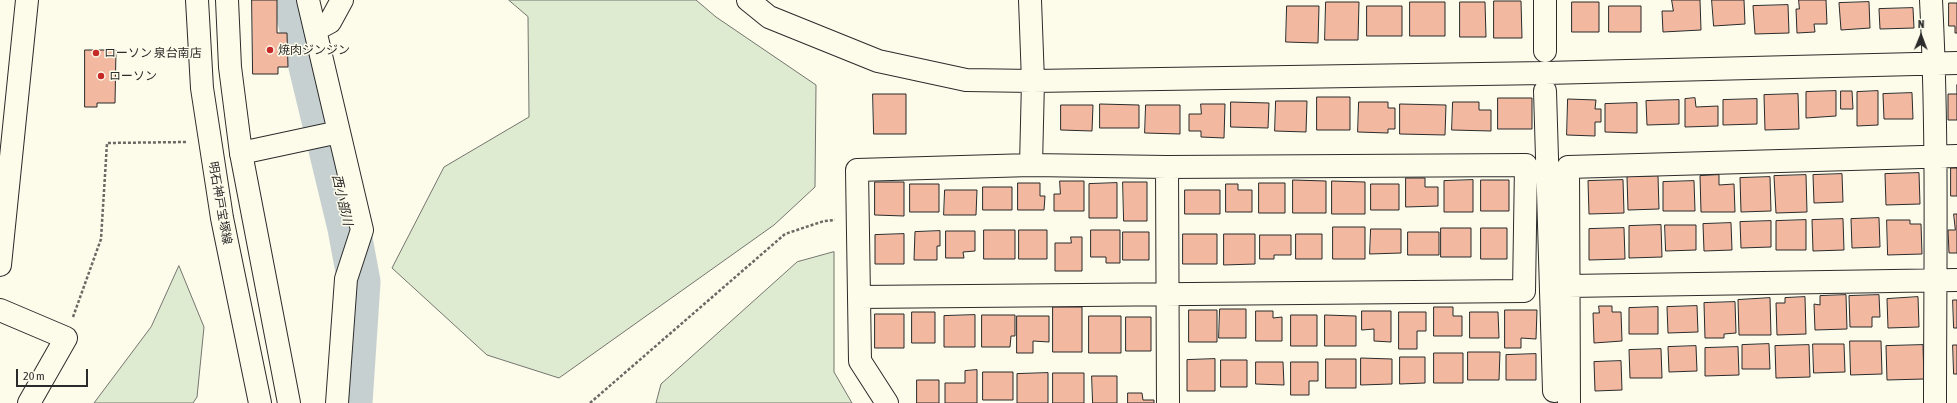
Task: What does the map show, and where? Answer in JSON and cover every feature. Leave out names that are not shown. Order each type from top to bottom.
[{"type":"street","points":[[0,265],[27,0]]},
{"type":"street","name":"明石神戸宝塚線","points":[[197,0],[202,88],[222,218],[260,403]]},
{"type":"street","points":[[227,0],[230,67],[241,153],[289,403]]},
{"type":"street","points":[[308,0],[362,230],[346,279],[337,403]]},
{"type":"street","points":[[315,30],[330,22],[342,0]]},
{"type":"street","points":[[748,0],[769,17],[878,61],[966,80],[1033,81],[1537,74],[1957,63]]},
{"type":"street","points":[[1030,0],[1033,81],[1031,165]]},
{"type":"street","points":[[1545,0],[1545,52]]},
{"type":"street","points":[[1931,0],[1935,64],[1936,157],[1935,403]]},
{"type":"street","points":[[1545,91],[1554,403]]},
{"type":"street","points":[[241,153],[339,132]]},
{"type":"street","points":[[1569,403],[1568,167],[1957,156]]},
{"type":"street","points":[[859,297],[1524,291],[1526,164],[1167,167],[1031,165],[857,170],[860,361],[887,403]]},
{"type":"street","points":[[1167,167],[1168,403]]},
{"type":"street","points":[[1568,286],[1957,280]]},
{"type":"street","points":[[0,310],[66,338],[29,403]]},
{"type":"path","points":[[66,338],[101,239],[107,143],[186,142]]},
{"type":"path","points":[[590,403],[785,234],[824,220],[857,220]]},
{"type":"green space","points":[[509,0],[696,0],[716,17],[816,85],[815,187],[774,225],[559,378],[487,355],[392,268],[444,167],[529,117],[528,17]]},
{"type":"green space","points":[[834,252],[834,372],[852,403],[656,403],[661,384],[797,262]]},
{"type":"green space","points":[[179,266],[204,327],[197,397],[193,403],[94,403],[151,327]]},
{"type":"building","name":"焼肉ジンジン","points":[[252,0],[277,0],[277,33],[287,33],[288,67],[278,67],[278,74],[253,74]]},
{"type":"building","points":[[1672,0],[1700,0],[1701,30],[1663,32],[1662,11],[1673,11]]},
{"type":"building","points":[[1712,0],[1744,0],[1745,24],[1714,26]]},
{"type":"building","points":[[1799,0],[1826,0],[1827,24],[1814,24],[1815,32],[1797,33],[1796,9],[1799,9]]},
{"type":"building","points":[[1494,1],[1521,1],[1522,38],[1494,38]]},
{"type":"building","points":[[1326,2],[1359,2],[1358,40],[1325,40]]},
{"type":"building","points":[[1410,2],[1445,2],[1445,36],[1410,36]]},
{"type":"building","points":[[1460,2],[1485,2],[1486,37],[1460,37]]},
{"type":"building","points":[[1572,2],[1599,2],[1599,32],[1572,32]]},
{"type":"building","points":[[1869,2],[1870,28],[1841,30],[1839,3]]},
{"type":"building","points":[[1949,3],[1957,3],[1957,33],[1955,33],[1955,26],[1949,26]]},
{"type":"building","points":[[1788,5],[1789,33],[1755,34],[1753,6]]},
{"type":"building","points":[[1287,6],[1319,6],[1318,43],[1286,42]]},
{"type":"building","points":[[1367,6],[1402,6],[1402,36],[1367,36]]},
{"type":"building","points":[[1609,6],[1641,6],[1641,32],[1609,32]]},
{"type":"building","points":[[1913,8],[1914,28],[1880,29],[1879,9]]},
{"type":"building","name":"ローソン","points":[[85,50],[116,50],[115,103],[97,103],[97,107],[85,107]]},
{"type":"building","points":[[1836,91],[1836,116],[1806,118],[1806,92]]},
{"type":"building","points":[[1841,91],[1852,91],[1853,109],[1841,109]]},
{"type":"building","points":[[1878,91],[1878,125],[1857,126],[1857,92]]},
{"type":"building","points":[[1912,93],[1913,119],[1884,119],[1883,94]]},
{"type":"building","points":[[873,94],[906,94],[906,134],[874,134]]},
{"type":"building","points":[[1798,94],[1799,129],[1765,130],[1764,95]]},
{"type":"building","points":[[1948,94],[1957,94],[1957,120],[1948,120]]},
{"type":"building","points":[[1317,97],[1350,97],[1350,130],[1317,130]]},
{"type":"building","points":[[1498,98],[1532,98],[1532,129],[1498,129]]},
{"type":"building","points":[[1695,98],[1696,107],[1718,106],[1718,126],[1685,127],[1685,99]]},
{"type":"building","points":[[1568,99],[1596,100],[1595,109],[1601,109],[1601,122],[1595,122],[1595,136],[1567,135]]},
{"type":"building","points":[[1757,99],[1757,124],[1723,125],[1723,100]]},
{"type":"building","points":[[1679,100],[1679,124],[1647,125],[1646,101]]},
{"type":"building","points":[[1276,101],[1307,101],[1306,132],[1275,131]]},
{"type":"building","points":[[1231,102],[1269,103],[1268,128],[1231,127]]},
{"type":"building","points":[[1359,102],[1388,102],[1388,108],[1395,108],[1395,129],[1388,129],[1388,133],[1358,132]]},
{"type":"building","points":[[1453,102],[1479,102],[1479,110],[1491,110],[1491,131],[1452,130]]},
{"type":"building","points":[[1637,103],[1637,133],[1605,132],[1605,104]]},
{"type":"building","points":[[1100,104],[1139,105],[1139,128],[1100,128]]},
{"type":"building","points":[[1201,104],[1225,104],[1224,138],[1201,137],[1201,131],[1189,131],[1189,114],[1201,114]]},
{"type":"building","points":[[1400,104],[1446,105],[1445,135],[1400,134]]},
{"type":"building","points":[[1061,105],[1093,105],[1092,131],[1061,130]]},
{"type":"building","points":[[1146,105],[1180,105],[1180,134],[1145,133]]},
{"type":"building","points":[[1951,168],[1957,168],[1957,196],[1951,196]]},
{"type":"building","points":[[1919,173],[1920,204],[1886,205],[1885,174]]},
{"type":"building","points":[[1842,174],[1843,202],[1814,203],[1813,175]]},
{"type":"building","points":[[1719,175],[1719,185],[1734,184],[1735,212],[1701,212],[1700,176]]},
{"type":"building","points":[[1806,175],[1807,212],[1776,213],[1774,176]]},
{"type":"building","points":[[1658,176],[1659,209],[1628,210],[1627,177]]},
{"type":"building","points":[[1770,177],[1771,211],[1741,212],[1740,178]]},
{"type":"building","points":[[1406,178],[1425,178],[1425,187],[1438,187],[1438,206],[1406,207]]},
{"type":"building","points":[[1293,180],[1326,181],[1326,213],[1293,213]]},
{"type":"building","points":[[1473,180],[1473,212],[1444,212],[1444,181]]},
{"type":"building","points":[[1481,180],[1509,180],[1509,211],[1481,211]]},
{"type":"building","points":[[1623,180],[1624,213],[1589,214],[1588,181]]},
{"type":"building","points":[[1060,181],[1084,181],[1084,211],[1054,211],[1054,194],[1060,194]]},
{"type":"building","points":[[1332,181],[1365,182],[1365,214],[1332,214]]},
{"type":"building","points":[[1694,181],[1695,211],[1663,211],[1663,182]]},
{"type":"building","points":[[875,182],[904,182],[904,216],[875,215]]},
{"type":"building","points":[[1123,182],[1147,182],[1147,221],[1124,221]]},
{"type":"building","points":[[1018,183],[1040,183],[1040,196],[1045,196],[1044,210],[1018,210]]},
{"type":"building","points":[[1117,183],[1117,218],[1089,218],[1089,184]]},
{"type":"building","points":[[1259,183],[1285,183],[1285,213],[1259,213]]},
{"type":"building","points":[[910,184],[939,184],[939,212],[910,212]]},
{"type":"building","points":[[1226,184],[1238,184],[1238,190],[1252,190],[1252,212],[1226,212]]},
{"type":"building","points":[[1371,184],[1399,184],[1399,210],[1371,210]]},
{"type":"building","points":[[983,187],[1012,187],[1012,210],[983,210]]},
{"type":"building","points":[[945,190],[977,190],[976,215],[944,215]]},
{"type":"building","points":[[1185,190],[1220,190],[1220,214],[1185,214]]},
{"type":"building","points":[[1954,214],[1957,214],[1957,253],[1949,253],[1948,230],[1955,230]]},
{"type":"building","points":[[1879,218],[1880,247],[1852,248],[1851,219]]},
{"type":"building","points":[[1843,219],[1844,250],[1813,251],[1812,220]]},
{"type":"building","points":[[1806,220],[1806,250],[1776,250],[1776,221]]},
{"type":"building","points":[[1887,220],[1910,220],[1910,224],[1921,224],[1922,254],[1888,255]]},
{"type":"building","points":[[1771,221],[1771,247],[1741,248],[1740,222]]},
{"type":"building","points":[[1731,223],[1732,250],[1704,251],[1703,224]]},
{"type":"building","points":[[1661,225],[1662,257],[1629,258],[1629,226]]},
{"type":"building","points":[[1665,225],[1696,225],[1696,250],[1666,251]]},
{"type":"building","points":[[1333,227],[1365,227],[1365,259],[1333,259]]},
{"type":"building","points":[[1441,228],[1471,228],[1471,257],[1441,257]]},
{"type":"building","points":[[1481,228],[1507,228],[1507,259],[1481,259]]},
{"type":"building","points":[[1624,228],[1625,259],[1589,260],[1589,229]]},
{"type":"building","points":[[1371,229],[1401,229],[1401,253],[1370,254]]},
{"type":"building","points":[[984,230],[1015,230],[1015,259],[984,259]]},
{"type":"building","points":[[1019,230],[1047,230],[1047,259],[1019,259]]},
{"type":"building","points":[[1091,230],[1120,230],[1120,263],[1106,263],[1106,257],[1091,257]]},
{"type":"building","points":[[940,231],[940,246],[937,246],[937,260],[914,260],[915,232]]},
{"type":"building","points":[[946,231],[975,231],[975,251],[963,252],[964,258],[946,258]]},
{"type":"building","points":[[1123,232],[1149,232],[1149,260],[1123,260]]},
{"type":"building","points":[[1408,232],[1439,232],[1439,255],[1408,255]]},
{"type":"building","points":[[904,234],[904,264],[875,264],[875,235]]},
{"type":"building","points":[[1183,234],[1217,234],[1217,264],[1183,264]]},
{"type":"building","points":[[1224,234],[1255,234],[1255,264],[1224,265]]},
{"type":"building","points":[[1296,234],[1322,234],[1322,259],[1296,259]]},
{"type":"building","points":[[1260,235],[1291,235],[1291,255],[1274,255],[1274,259],[1260,259]]},
{"type":"building","points":[[1071,237],[1082,237],[1082,271],[1055,271],[1055,243],[1071,243]]},
{"type":"building","points":[[1846,295],[1847,329],[1815,330],[1814,304],[1820,305],[1820,296]]},
{"type":"building","points":[[1879,295],[1880,317],[1872,317],[1872,327],[1850,327],[1849,296]]},
{"type":"building","points":[[1805,297],[1806,334],[1777,335],[1776,303],[1785,303],[1785,298]]},
{"type":"building","points":[[1918,297],[1919,327],[1888,328],[1887,299]]},
{"type":"building","points":[[1770,298],[1771,335],[1739,335],[1738,300]]},
{"type":"building","points":[[1953,300],[1957,300],[1957,328],[1954,328]]},
{"type":"building","points":[[1735,302],[1736,333],[1724,334],[1724,338],[1705,338],[1704,303]]},
{"type":"building","points":[[1599,306],[1612,306],[1612,312],[1621,312],[1622,341],[1594,343],[1593,313],[1599,313]]},
{"type":"building","points":[[1697,306],[1698,332],[1668,333],[1667,307]]},
{"type":"building","points":[[1053,307],[1082,307],[1082,352],[1053,352]]},
{"type":"building","points":[[1434,307],[1453,307],[1453,316],[1462,316],[1462,336],[1434,336]]},
{"type":"building","points":[[1658,307],[1658,334],[1629,334],[1629,308]]},
{"type":"building","points":[[1220,309],[1246,309],[1246,338],[1219,338]]},
{"type":"building","points":[[1189,310],[1217,310],[1217,342],[1189,342]]},
{"type":"building","points":[[1505,310],[1537,310],[1536,339],[1521,338],[1521,348],[1505,348]]},
{"type":"building","points":[[1256,311],[1273,311],[1273,318],[1282,317],[1282,341],[1256,341]]},
{"type":"building","points":[[1362,311],[1391,311],[1391,342],[1374,341],[1374,329],[1362,330]]},
{"type":"building","points":[[912,312],[935,312],[935,343],[912,343]]},
{"type":"building","points":[[1399,312],[1426,312],[1426,331],[1417,331],[1417,349],[1399,349]]},
{"type":"building","points":[[1470,312],[1498,312],[1499,338],[1470,338]]},
{"type":"building","points":[[875,314],[904,314],[904,348],[875,348]]},
{"type":"building","points":[[975,315],[975,347],[944,347],[944,316]]},
{"type":"building","points":[[982,315],[1015,315],[1015,336],[1011,336],[1010,347],[982,347]]},
{"type":"building","points":[[1291,315],[1317,315],[1317,346],[1291,346]]},
{"type":"building","points":[[1325,315],[1356,316],[1356,346],[1325,346]]},
{"type":"building","points":[[1017,316],[1049,316],[1049,342],[1033,341],[1033,353],[1017,353]]},
{"type":"building","points":[[1089,316],[1121,316],[1121,353],[1089,353]]},
{"type":"building","points":[[1126,317],[1151,317],[1151,351],[1126,351]]},
{"type":"building","points":[[1850,341],[1881,341],[1882,374],[1851,375]]},
{"type":"building","points":[[1769,344],[1770,369],[1742,369],[1742,345]]},
{"type":"building","points":[[1813,344],[1844,344],[1845,372],[1814,373]]},
{"type":"building","points":[[1809,345],[1810,377],[1776,378],[1775,346]]},
{"type":"building","points":[[1923,345],[1924,379],[1887,380],[1886,346]]},
{"type":"building","points":[[1953,345],[1957,345],[1957,374],[1954,374]]},
{"type":"building","points":[[1696,346],[1697,371],[1669,372],[1668,347]]},
{"type":"building","points":[[1738,347],[1739,375],[1705,376],[1705,348]]},
{"type":"building","points":[[1661,349],[1662,378],[1630,378],[1629,350]]},
{"type":"building","points":[[1468,352],[1500,352],[1499,380],[1468,380]]},
{"type":"building","points":[[1434,353],[1463,353],[1463,383],[1434,383]]},
{"type":"building","points":[[1536,354],[1536,380],[1506,380],[1506,355]]},
{"type":"building","points":[[1400,357],[1425,357],[1425,383],[1400,384]]},
{"type":"building","points":[[1361,358],[1392,359],[1392,384],[1361,385]]},
{"type":"building","points":[[1215,359],[1215,391],[1187,391],[1187,360]]},
{"type":"building","points":[[1326,359],[1356,359],[1356,388],[1326,388]]},
{"type":"building","points":[[1221,360],[1247,360],[1247,387],[1221,387]]},
{"type":"building","points":[[1621,361],[1622,390],[1595,391],[1594,362]]},
{"type":"building","points":[[1256,362],[1283,362],[1284,385],[1256,384]]},
{"type":"building","points":[[1291,362],[1318,362],[1318,381],[1309,381],[1309,395],[1291,395]]},
{"type":"building","points":[[977,370],[977,403],[945,403],[945,383],[965,383],[965,371]]},
{"type":"building","points":[[983,372],[1013,372],[1013,400],[983,400]]},
{"type":"building","points":[[1048,373],[1048,403],[1017,403],[1017,374]]},
{"type":"building","points":[[1053,373],[1084,373],[1084,403],[1053,403]]},
{"type":"building","points":[[1092,376],[1117,376],[1117,403],[1093,403]]},
{"type":"building","points":[[917,380],[939,380],[939,403],[917,403]]},
{"type":"building","points":[[1128,393],[1142,393],[1143,400],[1154,400],[1154,403],[1128,403]]},
{"type":"waterway","name":"西小部川","points":[[294,0],[349,228],[359,282],[351,403]]},
{"type":"place","name":"焼肉ジンジン","points":[[270,50]]},
{"type":"place","name":"ローソン 泉台南店","points":[[96,53]]},
{"type":"place","name":"ローソン","points":[[101,76]]}]
